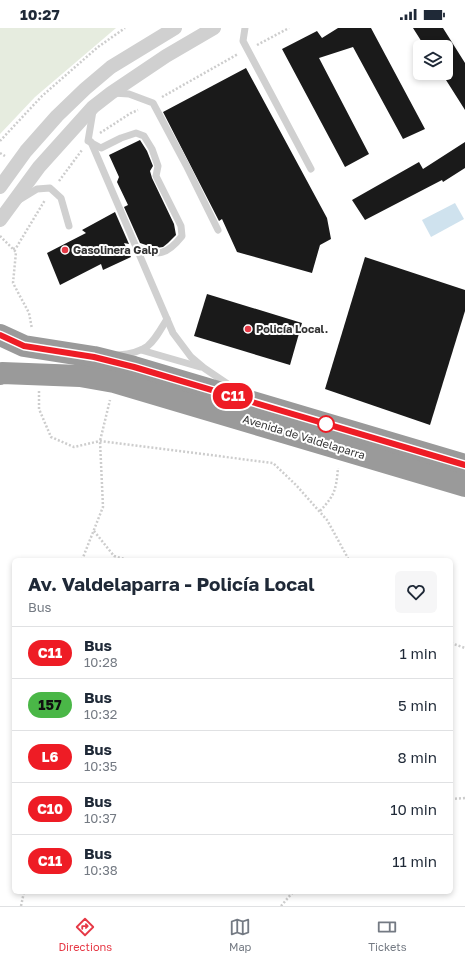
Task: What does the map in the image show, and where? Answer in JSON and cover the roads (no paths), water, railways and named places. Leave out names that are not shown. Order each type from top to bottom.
[{"type":"highway","name":"Avenida de Valdelaparra","points":[[0,335],[24,346],[94,357],[134,367],[465,465]]},
{"type":"highway","name":"Avenida de Valdelaparra","points":[[0,374],[80,376],[114,382],[465,486]]},
{"type":"street","points":[[0,188],[26,151],[57,116],[85,89],[112,67],[175,28]]},
{"type":"street","points":[[0,220],[39,168],[93,107],[166,56],[214,28]]},
{"type":"lane","points":[[245,28],[243,41],[311,169]]},
{"type":"lane","points":[[111,93],[129,94],[153,103],[218,230]]},
{"type":"lane","points":[[93,107],[88,141],[91,142],[173,333],[191,357],[204,368],[255,402]]},
{"type":"lane","points":[[91,142],[101,148],[121,138],[136,133],[144,136],[152,149],[158,166],[156,176],[181,226],[182,236],[173,247],[163,253],[150,253],[136,247]]},
{"type":"lane","points":[[12,204],[37,189],[50,188],[61,198],[69,226]]},
{"type":"lane","points":[[94,357],[133,353],[141,350],[152,343],[167,319]]},
{"type":"lane","points":[[141,350],[204,368]]},
{"type":"water","points":[[455,203],[464,219],[431,237],[422,220]]},
{"type":"place","name":"Gasolinera Galp","points":[[65,250]]},
{"type":"place","name":"Policía Local.","points":[[248,329]]}]
